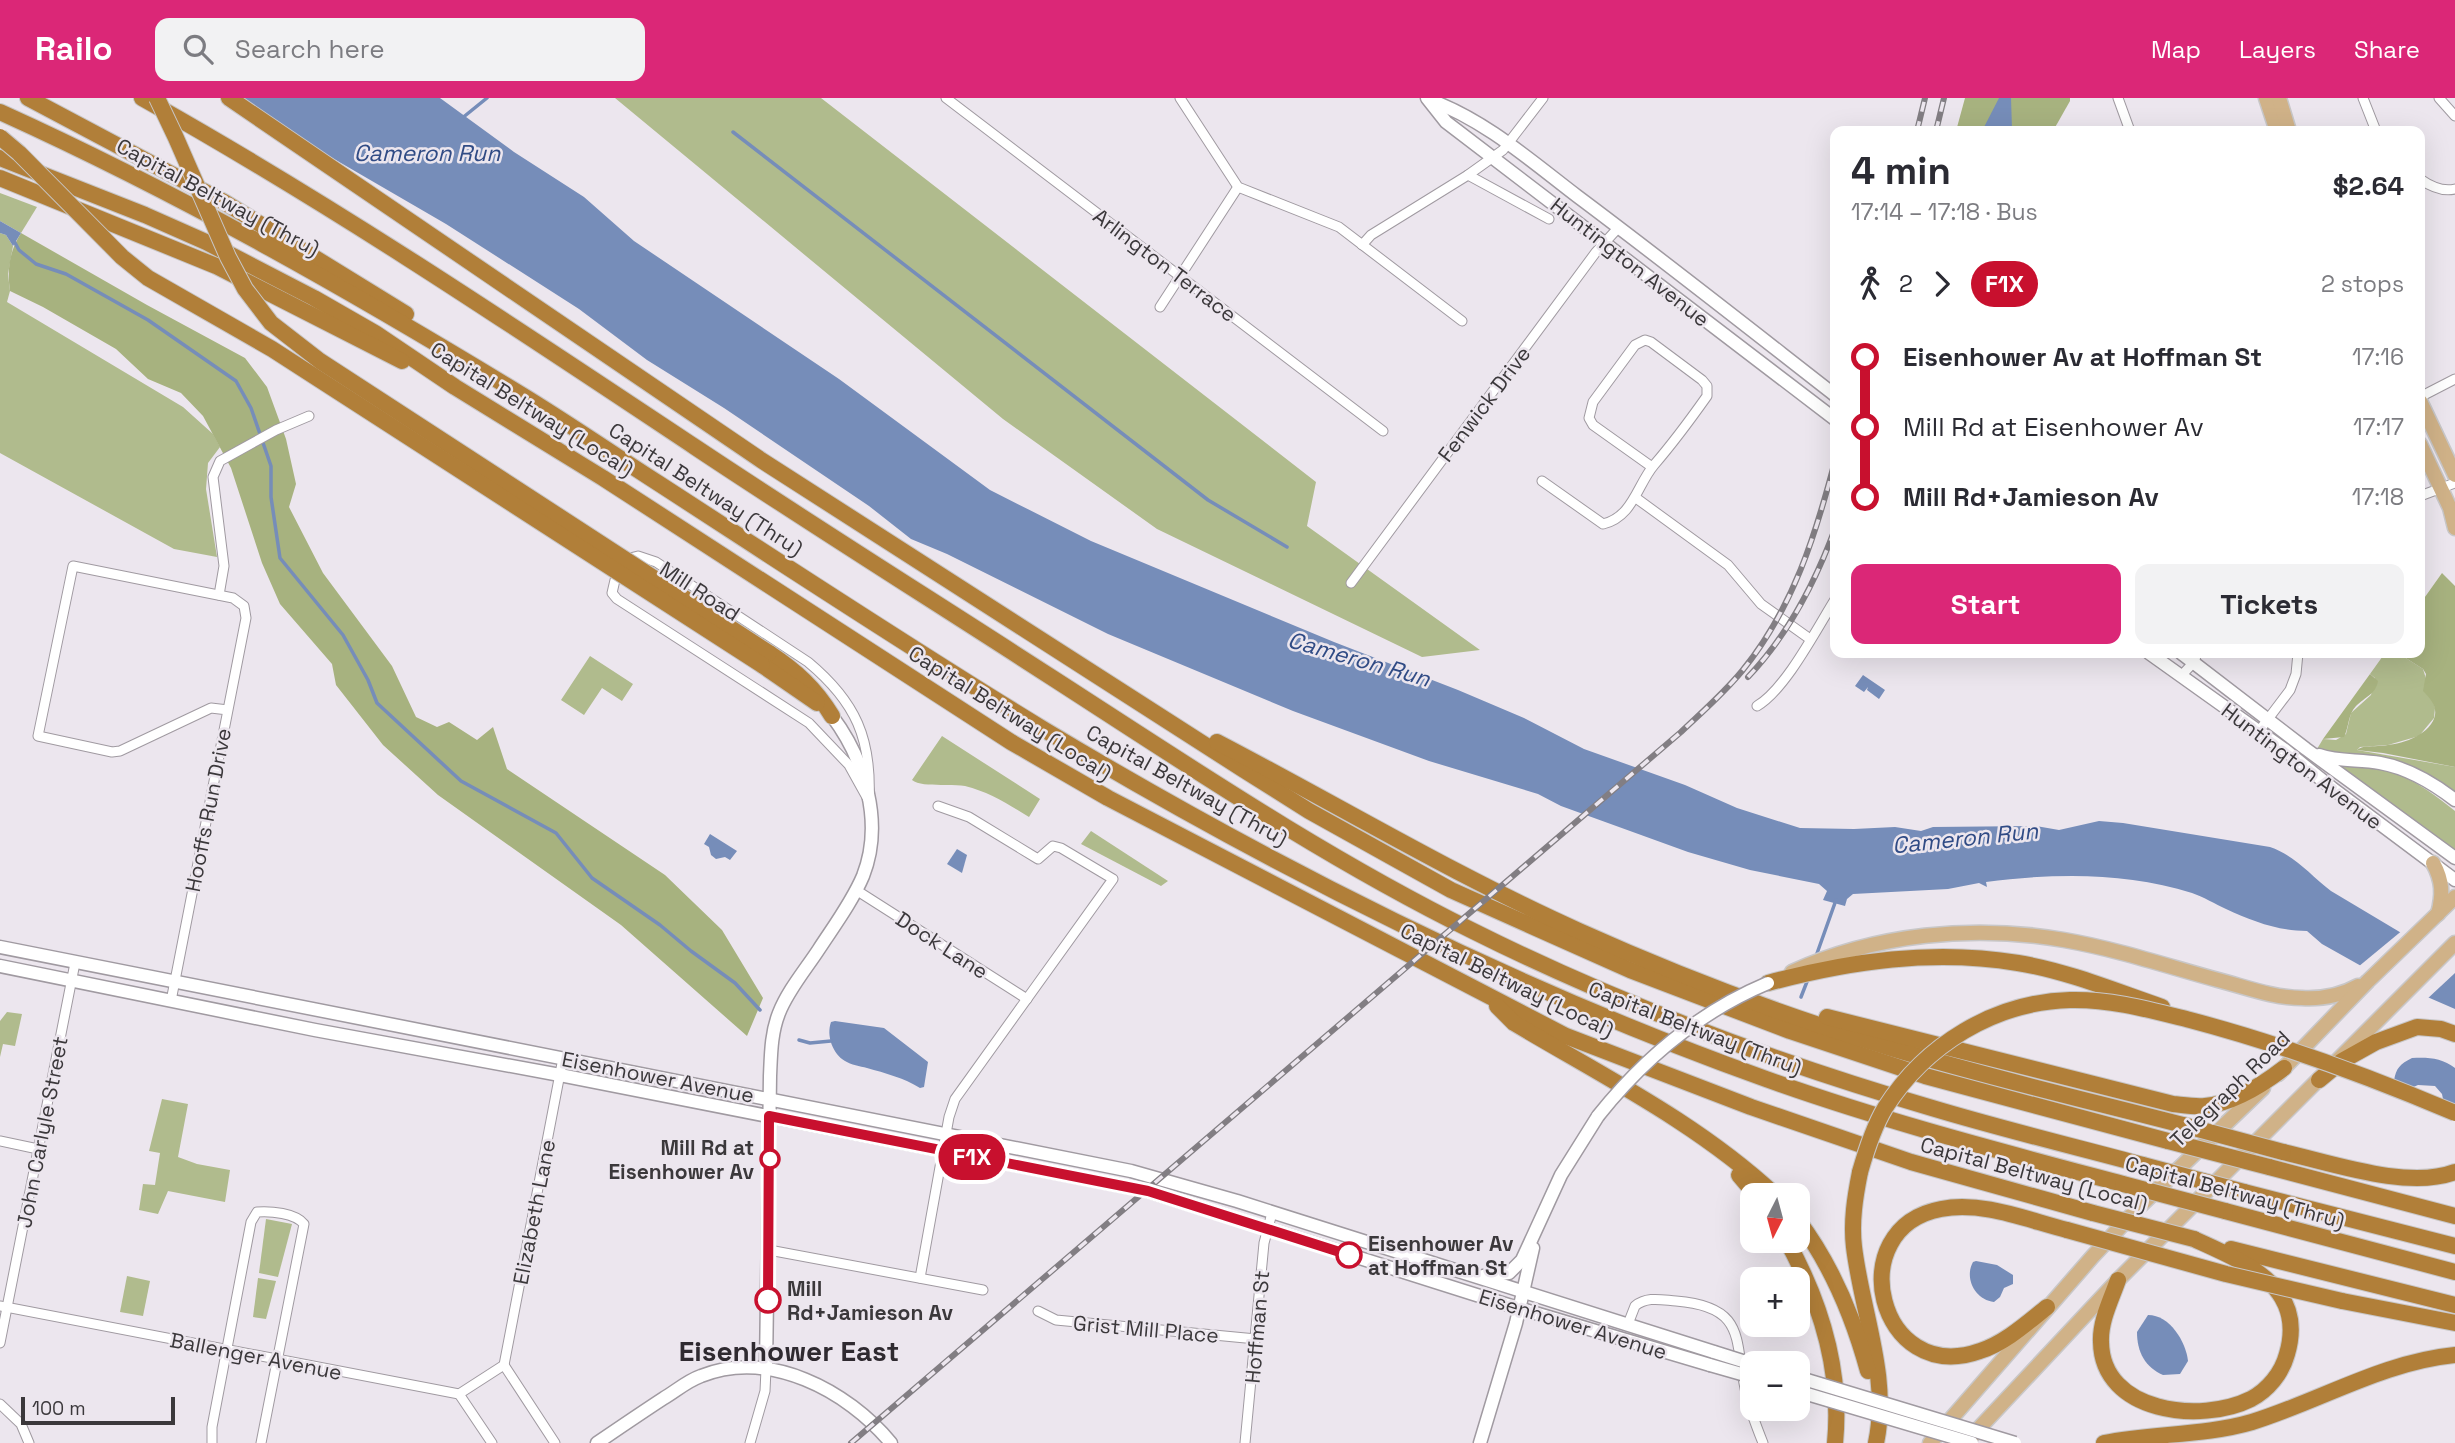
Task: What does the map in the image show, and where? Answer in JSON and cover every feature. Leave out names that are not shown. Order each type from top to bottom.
[{"type":"highway","points":[[28,98],[224,202],[382,298],[519,393]]},
{"type":"highway","name":"Capital Beltway (Thru)","points":[[142,98],[227,146],[418,263],[787,507],[1257,810],[1470,930],[1649,1010],[1767,1054],[1929,1107],[2455,1246]]},
{"type":"highway","points":[[157,98],[235,271],[257,306],[278,329],[320,361],[766,659]]},
{"type":"highway","points":[[229,98],[739,446],[1309,811],[1451,890],[1575,946],[1790,1031],[1880,1062],[2455,1216]]},
{"type":"highway","name":"Capital Beltway (Thru)","points":[[0,112],[206,212],[357,296],[519,393],[928,658],[1047,731],[1190,813],[1430,939],[1604,1017],[1770,1081],[1952,1139],[2455,1272]]},
{"type":"highway","points":[[0,138],[19,153],[122,257],[148,278],[272,349],[766,659],[807,681],[832,716]]},
{"type":"highway","name":"Capital Beltway (Local)","points":[[0,158],[145,215],[264,271],[375,333],[455,387],[603,478],[1012,742],[1108,798],[1566,1036],[1751,1107],[1911,1162],[2093,1213],[2455,1305]]},
{"type":"highway","points":[[0,178],[216,265],[455,387]]},
{"type":"highway","points":[[1125,695],[1475,881],[1579,931],[1708,984],[1891,1048],[2283,1152],[2399,1178],[2437,1179],[2455,1172]]},
{"type":"highway","points":[[1768,983],[1835,967],[1899,958],[1964,957],[2020,963],[2078,979],[2353,1071],[2455,1113]]},
{"type":"highway","points":[[1708,984],[2173,1104],[2204,1106],[2226,1101],[2263,1083],[2284,1068]]},
{"type":"highway","points":[[1488,997],[1514,1023],[1644,1099],[1706,1140],[1760,1183]]},
{"type":"highway","points":[[1876,1443],[1880,1423],[1880,1386],[1854,1245],[1854,1210],[1860,1172],[1880,1117],[1911,1075],[1957,1035],[1997,1015],[2044,1002],[2096,1001],[2150,1010],[2237,1032]]},
{"type":"highway","points":[[2319,1080],[2343,1061],[2375,1042],[2417,1027],[2441,1029],[2455,1034]]},
{"type":"highway","points":[[1706,1140],[1745,1183]]},
{"type":"highway","points":[[2047,1307],[1991,1347],[1965,1356],[1936,1354],[1920,1349],[1909,1341],[1885,1309],[1881,1286],[1884,1260],[1897,1235],[1921,1216],[1940,1209],[1982,1208],[2226,1273],[2342,1301],[2455,1323]]},
{"type":"highway","points":[[1810,1238],[1829,1267],[1858,1335],[1873,1396],[1876,1443]]},
{"type":"highway","points":[[2118,1280],[2104,1319],[2101,1340],[2105,1361],[2121,1387],[2148,1405],[2170,1410],[2213,1409],[2251,1399],[2272,1382],[2286,1359],[2291,1331],[2287,1310],[2277,1288],[2261,1273],[2235,1257],[2194,1239]]},
{"type":"highway","points":[[1793,1253],[1812,1293],[1829,1346],[1836,1392],[1835,1443]]},
{"type":"highway","points":[[2104,1443],[2226,1428],[2290,1408],[2381,1372],[2418,1361],[2455,1355]]},
{"type":"main road","points":[[2266,98],[2275,126]]},
{"type":"main road","points":[[2278,98],[2287,126]]},
{"type":"main road","name":"Huntington Avenue","points":[[1428,99],[1457,110],[1509,145],[1830,391]]},
{"type":"main road","name":"Huntington Avenue","points":[[1428,99],[1446,122],[1830,415]]},
{"type":"main road","points":[[2425,410],[2455,475]]},
{"type":"main road","points":[[2425,451],[2448,485],[2455,528]]},
{"type":"main road","name":"Huntington Avenue","points":[[2156,658],[2259,731],[2455,880]]},
{"type":"main road","name":"Huntington Avenue","points":[[2197,658],[2306,749],[2455,858]]},
{"type":"main road","name":"Mill Road","points":[[766,1370],[772,1043],[781,1009],[856,890],[869,855],[869,801],[857,759],[848,739],[832,716]]},
{"type":"main road","points":[[2306,749],[2331,758],[2381,763],[2400,768],[2419,776],[2455,800]]},
{"type":"main road","points":[[2433,863],[2441,876],[2448,900]]},
{"type":"main road","name":"Telegraph Road","points":[[1930,1443],[2047,1307],[2141,1205],[2437,916],[2448,900]]},
{"type":"main road","points":[[1458,1272],[1490,1276],[1508,1273],[1522,1260],[1572,1154],[1598,1116],[1630,1078],[1679,1033],[1728,1002],[1839,953],[1906,939],[2007,933],[2065,940],[2248,988],[2302,999],[2334,995],[2368,981]]},
{"type":"main road","points":[[1965,1443],[2118,1280],[2455,943]]},
{"type":"main road","name":"Eisenhower Avenue","points":[[0,947],[1131,1171],[1628,1324],[1740,1372]]},
{"type":"main road","name":"Eisenhower Avenue","points":[[0,966],[443,1055],[560,1075],[1148,1191],[1520,1309],[1712,1359],[1740,1362]]},
{"type":"main road","points":[[1483,1443],[1487,1419],[1520,1309],[1537,1227]]},
{"type":"main road","points":[[597,1443],[685,1384],[734,1367],[766,1370],[797,1377],[823,1387],[860,1413],[891,1443]]},
{"type":"main road","points":[[1810,1381],[2015,1443]]},
{"type":"main road","points":[[1810,1395],[1972,1443]]},
{"type":"street","name":"Arlington Terrace","points":[[946,98],[1383,431]]},
{"type":"street","points":[[1180,98],[1238,187],[1339,227],[1462,321]]},
{"type":"street","points":[[1362,244],[1371,235],[1468,175],[1509,145],[1544,98]]},
{"type":"street","points":[[2118,98],[2128,126]]},
{"type":"street","points":[[2363,98],[2374,126]]},
{"type":"street","points":[[2439,98],[2455,116]]},
{"type":"street","points":[[1468,175],[1549,219]]},
{"type":"street","points":[[2425,182],[2436,188],[2455,189]]},
{"type":"street","points":[[1160,307],[1238,187]]},
{"type":"street","name":"Fenwick Drive","points":[[1351,583],[1619,227]]},
{"type":"street","points":[[1542,481],[1603,524],[1615,521],[1636,498],[1653,467],[1707,396],[1707,386],[1645,340],[1635,345],[1593,402],[1589,418],[1593,425],[1653,467]]},
{"type":"street","points":[[2425,396],[2455,379]]},
{"type":"street","points":[[228,710],[211,708],[128,749],[112,752],[38,736],[73,566],[219,596],[224,566],[213,477],[217,467],[224,459],[276,430],[309,416]]},
{"type":"street","points":[[2425,494],[2448,485]]},
{"type":"street","points":[[1636,498],[1728,565],[1761,604],[1810,639]]},
{"type":"street","name":"Mill Road","points":[[639,556],[656,562],[808,662],[827,679],[848,706],[863,737],[869,757],[869,801],[849,765],[808,723],[617,599],[612,593],[612,587],[630,558],[639,556]]},
{"type":"street","name":"Hooffs Run Drive","points":[[171,1001],[246,618],[246,610],[240,601],[219,596]]},
{"type":"street","points":[[1757,706],[1768,699],[1787,674],[1830,607]]},
{"type":"street","points":[[2180,676],[2195,658]]},
{"type":"street","points":[[2259,731],[2294,681],[2297,658]]},
{"type":"street","points":[[920,1278],[955,1100],[1113,879],[1061,848],[1053,846],[1038,859],[969,817],[938,806]]},
{"type":"street","name":"Dock Lane","points":[[856,890],[1027,999]]},
{"type":"street","name":"John Carlyle Street","points":[[0,1343],[4,1307],[75,962]]},
{"type":"street","name":"Elizabeth Lane","points":[[504,1366],[563,1058]]},
{"type":"street","points":[[0,1141],[38,1149]]},
{"type":"street","points":[[212,1443],[212,1427],[254,1216],[257,1212],[265,1211],[294,1216],[304,1224],[261,1443]]},
{"type":"street","name":"Hoffman St","points":[[1245,1443],[1264,1243],[1272,1213]]},
{"type":"street","points":[[769,1250],[983,1290]]},
{"type":"street","points":[[1628,1324],[1635,1306],[1647,1300],[1699,1304],[1716,1310],[1727,1319],[1735,1330],[1746,1396],[1763,1443]]},
{"type":"street","name":"Ballenger Avenue","points":[[4,1307],[459,1394]]},
{"type":"street","name":"Grist Mill Place","points":[[1038,1311],[1056,1320],[1256,1339]]},
{"type":"street","points":[[492,1443],[459,1394],[504,1366],[555,1443]]},
{"type":"street","points":[[750,1443],[765,1391],[766,1370]]},
{"type":"street","points":[[0,1404],[21,1423],[29,1443]]},
{"type":"green space","points":[[615,98],[821,98],[1316,482],[1307,526],[1480,650],[1422,657],[1157,529],[1003,419]]},
{"type":"green space","points":[[1965,98],[2070,98],[2056,126],[1957,126]]},
{"type":"green space","points":[[0,193],[37,207],[21,233],[0,221]]},
{"type":"green space","points":[[0,233],[6,235],[13,246],[7,302],[183,407],[213,434],[220,447],[208,463],[206,489],[217,557],[174,549],[0,453]]},
{"type":"green space","points":[[21,233],[245,358],[267,387],[286,439],[296,484],[289,507],[323,573],[392,666],[416,717],[437,727],[449,722],[477,740],[493,727],[507,769],[665,875],[722,930],[763,998],[747,1036],[621,925],[438,795],[383,745],[336,685],[332,664],[280,604],[262,563],[231,468],[203,416],[181,393],[148,379],[116,349],[10,291],[10,261]]},
{"type":"green space","points":[[2442,573],[2455,586],[2455,767],[2357,750],[2409,740],[2423,732],[2433,721],[2434,705],[2423,691],[2426,674],[2406,658],[2425,658],[2425,597]]},
{"type":"green space","points":[[590,656],[633,684],[622,701],[602,688],[584,715],[561,700]]},
{"type":"green space","points":[[2381,658],[2406,658],[2423,669],[2435,708],[2434,718],[2419,736],[2388,745],[2360,747],[2357,750],[2455,767],[2455,792],[2407,766],[2377,759],[2324,753],[2317,749],[2323,739],[2336,740],[2346,734],[2351,713],[2371,695],[2375,678],[2370,674]]},
{"type":"green space","points":[[2370,674],[2378,681],[2377,685],[2373,692],[2353,709],[2344,737],[2323,739]]},
{"type":"green space","points":[[942,736],[1040,799],[1029,817],[998,799],[965,786],[922,784],[912,780]]},
{"type":"green space","points":[[2338,766],[2375,768],[2402,776],[2455,811],[2455,853]]},
{"type":"green space","points":[[1091,831],[1168,881],[1161,886],[1081,844]]},
{"type":"green space","points":[[7,1012],[22,1014],[15,1046],[3,1044],[0,1057],[0,1021]]},
{"type":"green space","points":[[162,1099],[188,1104],[178,1157],[197,1164],[230,1170],[225,1202],[168,1191],[158,1214],[139,1210],[143,1184],[155,1185],[160,1153],[149,1151]]},
{"type":"green space","points":[[266,1219],[292,1224],[278,1277],[259,1273]]},
{"type":"green space","points":[[127,1276],[150,1281],[143,1316],[120,1312]]},
{"type":"green space","points":[[258,1278],[276,1281],[266,1319],[253,1317]]},
{"type":"water","name":"Cameron Run","points":[[229,98],[440,98],[514,152],[584,197],[634,241],[839,379],[990,490],[1091,541],[1334,642],[1458,690],[1524,718],[1584,749],[1685,785],[1737,808],[1800,828],[1895,827],[1921,831],[1933,827],[2036,826],[2059,830],[2099,821],[2270,847],[2295,861],[2331,891],[2455,965],[2455,1009],[2379,976],[2322,944],[2307,931],[2265,925],[2201,896],[2142,881],[2090,876],[2012,879],[1986,882],[1987,887],[1979,883],[1948,889],[1853,894],[1847,899],[1845,906],[1823,900],[1827,891],[1819,884],[1750,870],[1688,852],[1561,806],[1538,794],[1429,761],[1293,711],[1108,634],[947,554],[911,539],[869,506],[724,408],[647,360],[579,309],[446,224]]},
{"type":"water","points":[[1999,98],[2011,98],[2012,126],[1985,126]]},
{"type":"water","points":[[0,221],[21,233],[13,246],[6,235],[0,233]]},
{"type":"water","points":[[1863,675],[1885,690],[1879,699],[1867,690],[1868,687],[1864,692],[1855,686]]},
{"type":"water","points":[[710,834],[737,851],[730,860],[725,857],[716,859],[711,855],[709,847],[704,844]]},
{"type":"water","points":[[957,849],[967,855],[962,873],[947,864]]},
{"type":"water","points":[[831,1022],[884,1028],[928,1062],[924,1087],[920,1088],[881,1072],[850,1064],[841,1058],[830,1039]]},
{"type":"water","points":[[2412,1058],[2435,1059],[2455,1068],[2455,1111],[2444,1104],[2442,1094],[2435,1086],[2418,1085],[2411,1088],[2394,1081],[2399,1067]]},
{"type":"water","points":[[1973,1262],[1997,1265],[2013,1275],[2013,1284],[2004,1288],[1994,1302],[1981,1297],[1973,1287],[1970,1275]]},
{"type":"water","points":[[2148,1315],[2156,1316],[2170,1325],[2180,1338],[2188,1361],[2180,1374],[2163,1375],[2151,1368],[2143,1358],[2137,1332]]},
{"type":"pier","points":[[2404,929],[2455,961],[2455,973],[2426,1000],[2358,967]]},
{"type":"waterway","points":[[461,119],[487,98]]},
{"type":"waterway","points":[[733,132],[1208,500],[1287,547]]},
{"type":"waterway","points":[[14,241],[19,250],[36,264],[66,274],[148,320],[236,381],[251,408],[271,466],[271,497],[280,558],[343,635],[368,680],[377,703],[461,781],[556,833],[592,878],[660,925],[735,983],[760,1010]]},
{"type":"waterway","points":[[1815,959],[1836,900]]},
{"type":"waterway","points":[[1801,997],[1808,979]]},
{"type":"waterway","points":[[799,1040],[810,1043],[831,1041]]},
{"type":"railway","points":[[1918,126],[1925,98]]},
{"type":"railway","points":[[1937,126],[1944,98]]},
{"type":"railway","points":[[851,1443],[1681,732],[1720,695],[1760,647],[1789,596],[1811,542],[1830,478]]},
{"type":"railway","points":[[1748,677],[1789,625],[1820,567],[1830,541]]},
{"type":"bus line","name":"F1X","points":[[768,1300],[769,1116],[1148,1191],[1349,1255]]},
{"type":"place","name":"Mill Rd at Eisenhower Av","points":[[770,1159]]},
{"type":"place","name":"Eisenhower Av at Hoffman St","points":[[1349,1255]]},
{"type":"place","name":"Mill Rd+Jamieson Av","points":[[768,1300]]},
{"type":"district","name":"Eisenhower East","points":[[789,1351]]}]
